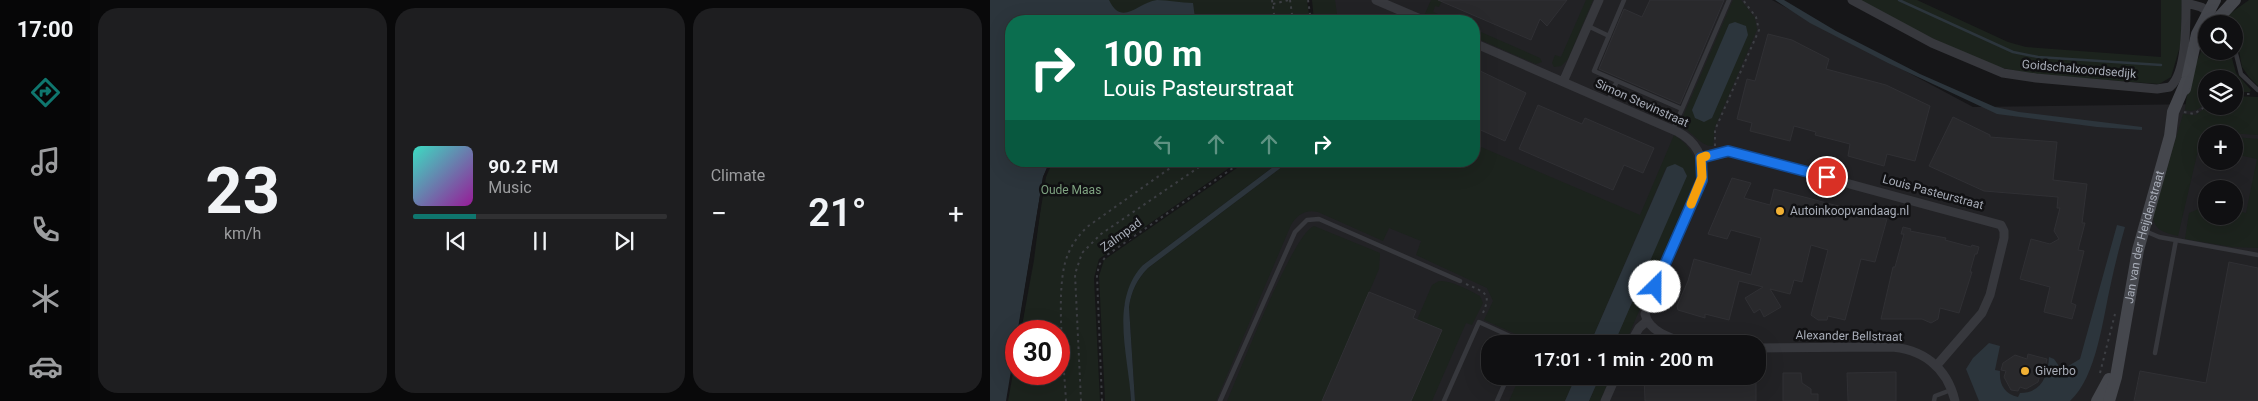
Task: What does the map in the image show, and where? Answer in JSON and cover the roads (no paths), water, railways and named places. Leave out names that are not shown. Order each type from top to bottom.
[{"type":"street","points":[[1376,0],[1411,15]]},
{"type":"street","points":[[1480,45],[1563,82],[1599,0]]},
{"type":"street","name":"Goidschalxoordsedijk","points":[[1852,0],[1932,43],[2003,72],[2036,78],[2157,89],[2170,87],[2177,76],[2185,36],[2186,2],[2215,15]]},
{"type":"street","name":"Jan van der Heijdenstraat","points":[[2215,15],[2235,0]]},
{"type":"street","name":"Jan van der Heijdenstraat","points":[[2109,401],[2115,382],[2121,338],[2144,230],[2198,33]]},
{"type":"street","name":"Jan van der Heijdenstraat","points":[[2193,56],[2198,48]]},
{"type":"street","name":"Simon Stevinstraat","points":[[1563,82],[1673,129],[1689,139],[1701,158]]},
{"type":"street","name":"Louis Pasteurstraat","points":[[1701,158],[1717,153],[1734,152],[2000,225],[2004,231],[2004,238],[1985,307],[1975,324],[1937,365]]},
{"type":"street","points":[[1669,335],[1659,331],[1647,321],[1646,308],[1702,180],[1701,158]]},
{"type":"street","points":[[1635,335],[1639,328],[1647,321]]},
{"type":"street","name":"Jan van der Heijdenstraat","points":[[2097,401],[2107,384],[2121,338]]},
{"type":"street","name":"Alexander Bellstraat","points":[[1766,348],[1895,347],[1916,352],[1937,365],[1960,401]]},
{"type":"street","points":[[1605,401],[1612,385]]},
{"type":"street","name":"Alexander Bellstraat","points":[[1952,389],[1955,401]]},
{"type":"lane","points":[[1624,0],[1594,71],[1682,109]]},
{"type":"lane","points":[[1673,129],[1729,0]]},
{"type":"lane","points":[[1587,26],[1609,36]]},
{"type":"lane","points":[[2238,60],[2241,74],[2257,92]]},
{"type":"lane","points":[[1608,101],[1617,80]]},
{"type":"lane","points":[[1220,401],[1295,232],[1307,220],[1319,219],[1460,281]]},
{"type":"lane","points":[[2144,230],[2154,236],[2258,255]]},
{"type":"lane","points":[[2155,353],[2176,240]]},
{"type":"lane","points":[[1444,401],[1479,322],[1508,335]]},
{"type":"lane","points":[[1498,401],[1504,385]]},
{"type":"lane","points":[[1934,401],[1935,396],[1952,389]]},
{"type":"waterway","points":[[1899,0],[2013,52],[2038,57],[2161,65]]},
{"type":"place","name":"Autoinkoopvandaag.nl","points":[[1780,211]]},
{"type":"place","name":"Giverbo","points":[[2025,371]]},
{"type":"park label","name":"Oude Maas","points":[[1071,190]]}]
